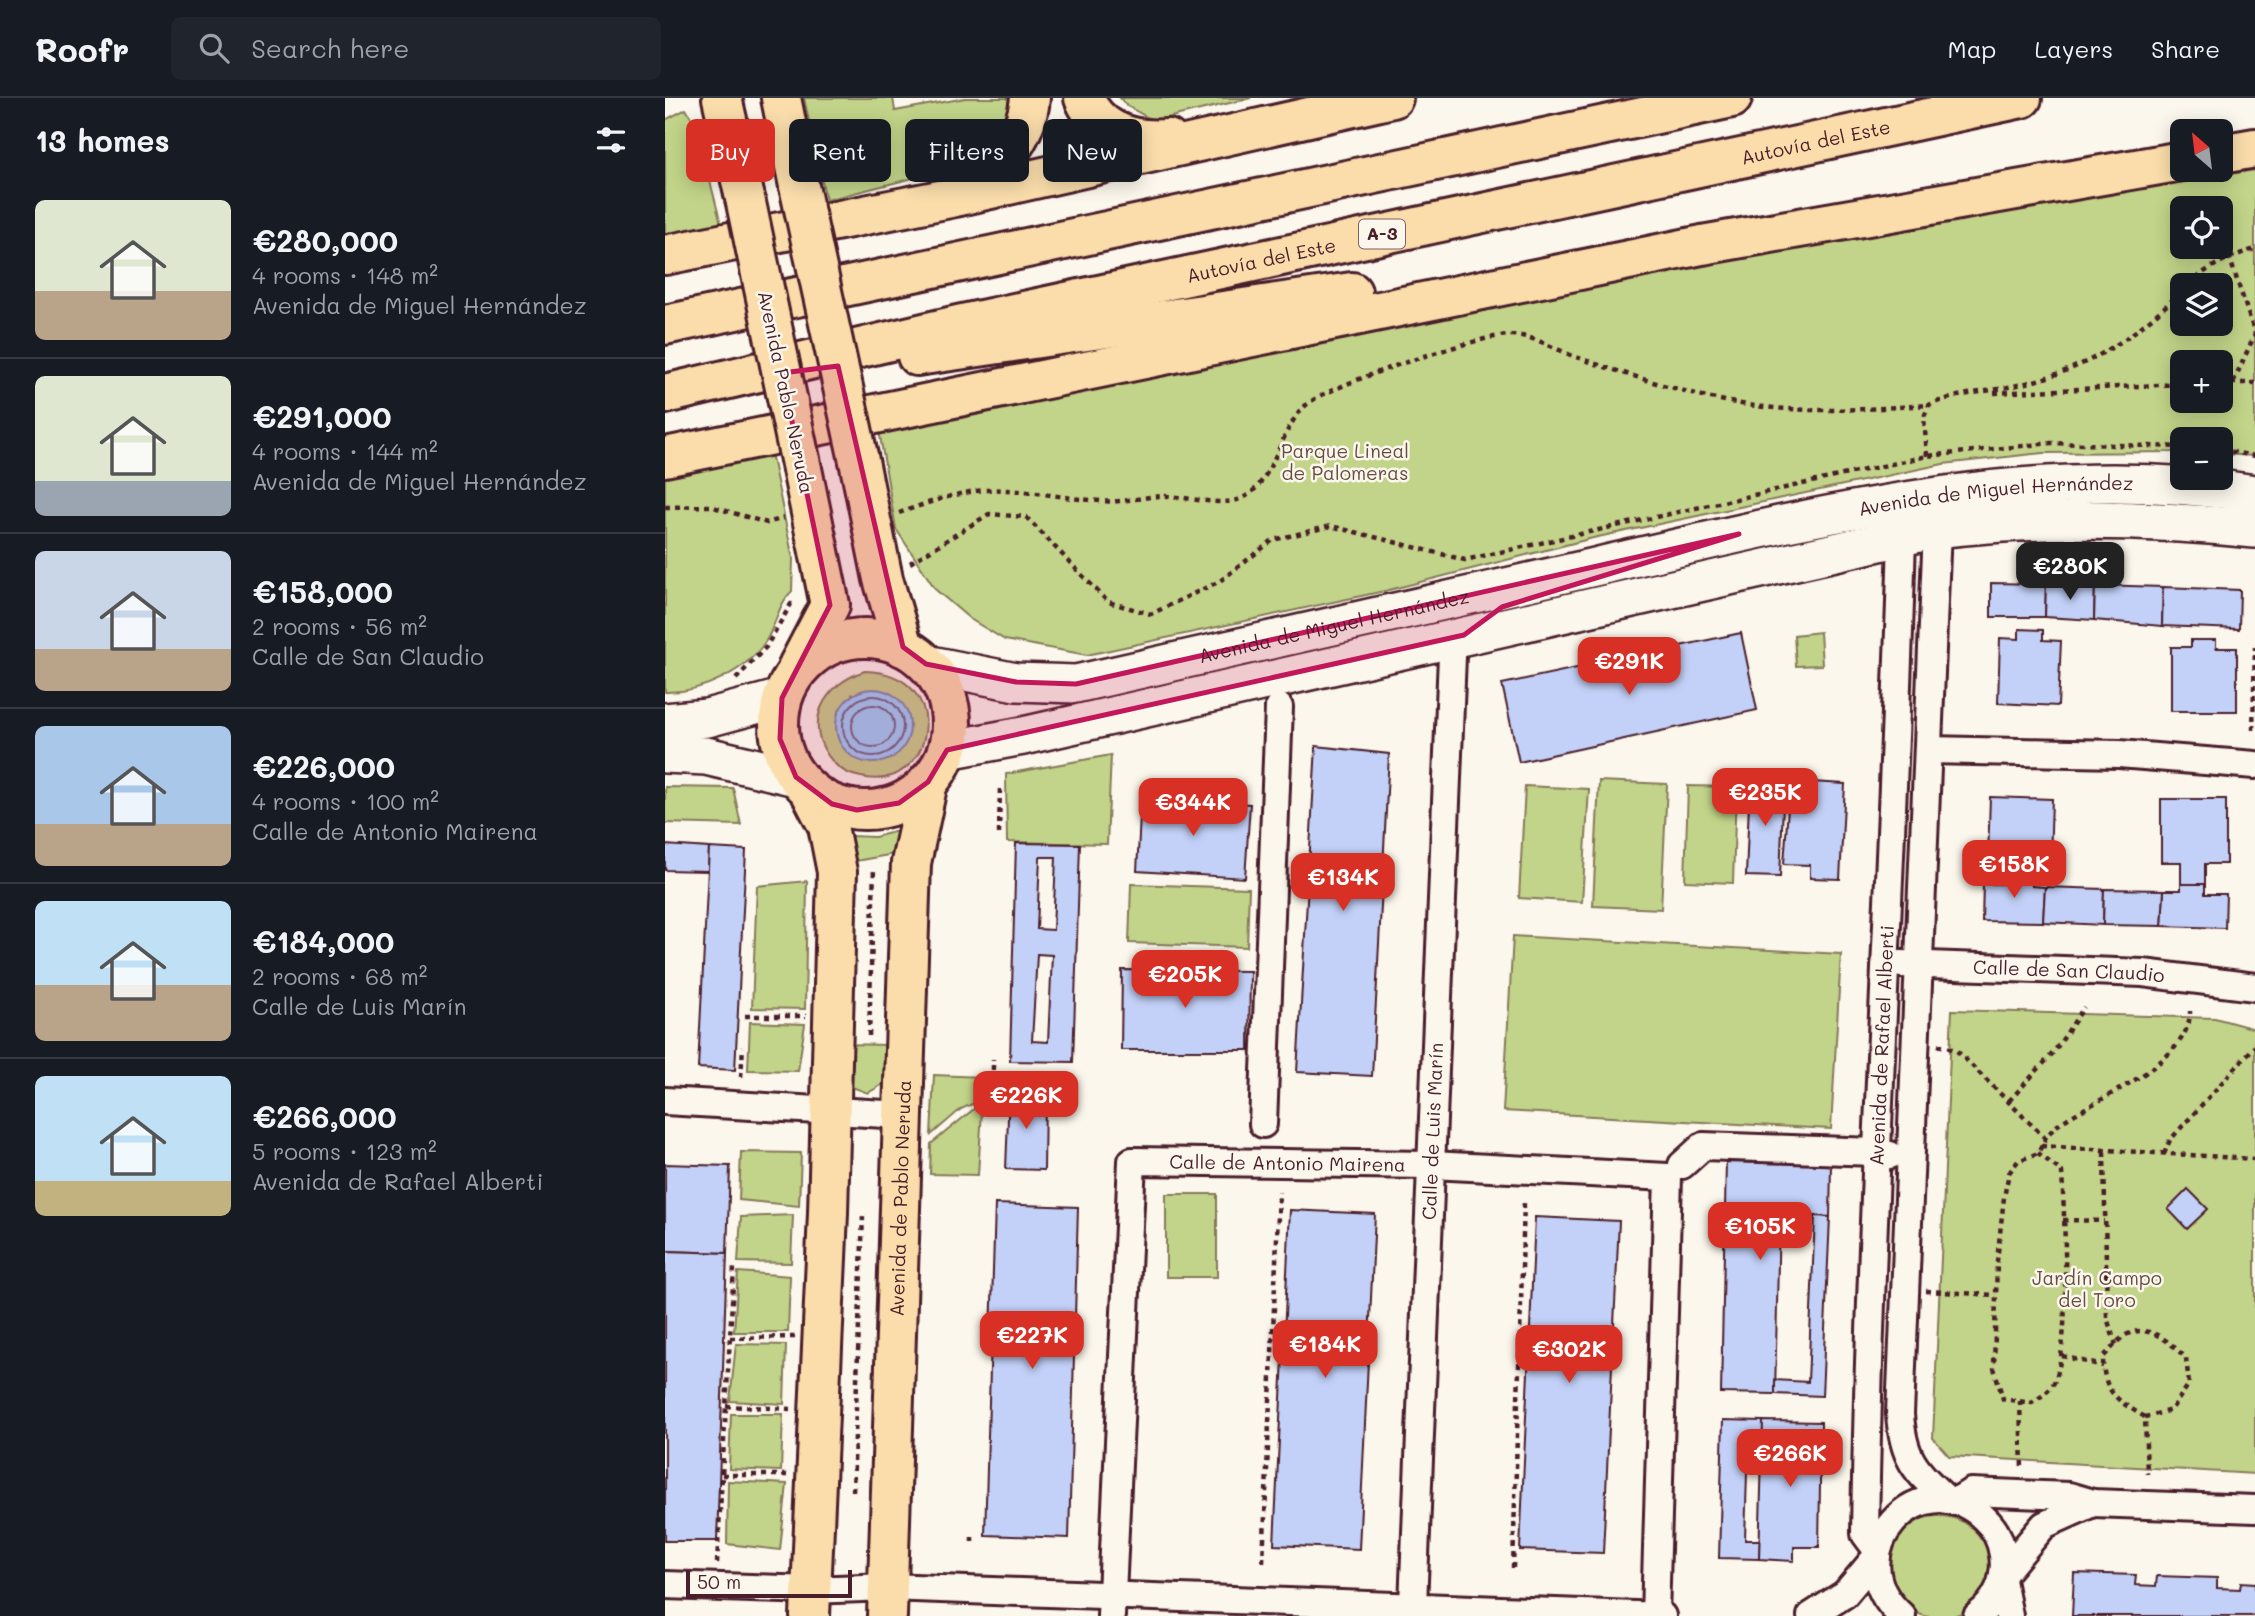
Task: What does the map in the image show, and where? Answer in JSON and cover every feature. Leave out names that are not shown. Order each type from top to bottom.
[{"type":"main road","name":"Avenida Pablo Neruda","points":[[722,98],[830,605],[787,688]]},
{"type":"main road","points":[[781,98],[883,579],[915,655],[940,682],[949,704],[951,727],[947,750],[928,782],[907,799],[883,808],[857,810],[832,804],[803,784]]},
{"type":"main road","points":[[955,197],[994,171],[1021,136],[1030,98]]},
{"type":"main road","points":[[1084,98],[1097,122],[1124,137],[1164,140],[1275,127]]},
{"type":"main road","points":[[674,250],[955,197],[1275,127],[1393,98]]},
{"type":"main road","points":[[665,325],[1732,98]]},
{"type":"main road","name":"Autovía del Este","points":[[665,394],[745,378],[958,325],[2022,98]]},
{"type":"main road","points":[[665,457],[1702,245],[2170,163]]},
{"type":"main road","points":[[745,378],[968,350],[1312,297],[1702,245]]},
{"type":"main road","points":[[811,1603],[831,1108],[837,872],[828,826],[785,759],[778,718],[787,688],[808,659],[829,646],[854,639],[879,639],[915,655]]},
{"type":"main road","name":"Avenida de Pablo Neruda","points":[[888,1602],[911,863],[928,782]]},
{"type":"street","name":"Avenida de Miguel Hernández","points":[[915,655],[1016,682],[1076,684],[1739,534],[1971,491],[2066,482],[2223,489],[2255,494]]},
{"type":"street","name":"Avenida de Miguel Hernández","points":[[947,750],[1023,736],[1398,649],[1464,640],[1937,529],[2083,518],[2173,521],[2255,529]]},
{"type":"street","name":"Avenida de Rafael Alberti","points":[[1937,529],[1918,964],[1913,1160],[1900,1414],[1902,1444],[1914,1470],[1951,1501],[1979,1514],[1995,1531],[2004,1558],[2003,1577]]},
{"type":"street","name":"Avenida de Miguel Hernández","points":[[1464,640],[1481,620],[1524,596],[1739,534]]},
{"type":"street","name":"Avenida de Rafael Alberti","points":[[1902,536],[1875,1152],[1865,1534],[1876,1553],[1877,1580],[1882,1594],[1902,1616]]},
{"type":"street","points":[[1389,614],[1464,640]]},
{"type":"street","name":"Calle de Luis Marín","points":[[1413,1605],[1431,1165],[1464,640]]},
{"type":"street","points":[[665,722],[707,718],[787,688]]},
{"type":"street","points":[[1262,1124],[1279,707]]},
{"type":"street","points":[[1929,750],[2119,754],[2255,765]]},
{"type":"street","points":[[665,754],[706,756],[803,784]]},
{"type":"street","name":"Calle de San Claudio","points":[[1884,973],[1899,964],[1918,964],[2143,973],[2255,987]]},
{"type":"street","points":[[665,1101],[831,1108],[902,1115]]},
{"type":"street","points":[[1682,1165],[1703,1146],[1875,1152],[1913,1160]]},
{"type":"street","name":"Calle de Antonio Mairena","points":[[1111,1606],[1132,1161],[1431,1165],[1668,1177],[1655,1615]]},
{"type":"street","points":[[1811,1616],[1845,1594],[1876,1553],[1893,1520],[1907,1509],[1924,1502],[1951,1501],[1971,1492],[2069,1496],[2093,1503],[2255,1509]]},
{"type":"street","points":[[1977,1616],[1996,1596],[2003,1577],[2044,1525],[2093,1503]]},
{"type":"street","points":[[2003,1577],[2009,1616]]},
{"type":"street","points":[[665,1585],[811,1603],[1313,1609],[1413,1605],[1662,1616]]},
{"type":"path","points":[[2233,255],[2255,249]]},
{"type":"path","points":[[2201,273],[2223,259]]},
{"type":"path","points":[[2230,259],[2255,334],[2233,381]]},
{"type":"path","points":[[888,517],[954,495],[1004,489],[1105,502],[1163,496],[1208,501],[1240,499],[1261,484],[1283,434],[1306,404],[1339,385],[1454,348],[1510,335],[1531,339],[1578,358],[1706,396],[1766,410],[1823,411],[1929,405],[1955,395],[2017,386],[2088,364],[2145,326],[2170,302]]},
{"type":"path","points":[[2233,383],[2255,383]]},
{"type":"path","points":[[1955,395],[2170,385]]},
{"type":"path","points":[[1927,456],[1924,417],[1929,405]]},
{"type":"path","points":[[910,563],[989,514],[1026,517],[1108,603],[1151,614],[1220,581],[1273,540],[1331,526],[1465,560],[1927,456],[2051,443],[2170,447]]},
{"type":"path","points":[[2233,452],[2255,456]]},
{"type":"path","points":[[665,507],[709,506],[767,523],[791,514]]},
{"type":"path","points":[[2253,730],[2255,647]]},
{"type":"path","points":[[999,786],[999,834]]},
{"type":"path","points":[[869,1036],[874,867]]},
{"type":"path","points":[[2009,1102],[2054,1052],[2084,1007]]},
{"type":"path","points":[[2038,1153],[2062,1172],[2062,1356],[2052,1387],[2032,1403],[2003,1399],[1994,1368],[1997,1261],[2009,1173],[2018,1161],[2038,1153],[2045,1138],[2080,1110],[2152,1070],[2168,1055],[2180,1038],[2189,1011]]},
{"type":"path","points":[[745,1016],[811,1016]]},
{"type":"path","points":[[856,1035],[881,1037]]},
{"type":"path","points":[[1937,1045],[1956,1050],[2045,1138]]},
{"type":"path","points":[[2164,1154],[2170,1140],[2255,1046]]},
{"type":"path","points":[[741,1077],[743,1047]]},
{"type":"path","points":[[993,1059],[993,1070]]},
{"type":"path","points":[[1035,1079],[1044,1080]]},
{"type":"path","points":[[2041,1146],[2104,1152],[2255,1159]]},
{"type":"path","points":[[2104,1152],[2107,1318],[2116,1345]]},
{"type":"path","points":[[1263,1562],[1279,1192]]},
{"type":"path","points":[[1513,1568],[1524,1202]]},
{"type":"path","points":[[850,1215],[875,1216]]},
{"type":"path","points":[[853,1491],[863,1216]]},
{"type":"path","points":[[2063,1220],[2104,1221]]},
{"type":"path","points":[[729,1565],[717,1564],[734,1267]]},
{"type":"path","points":[[1926,1291],[1996,1296]]},
{"type":"path","points":[[2149,1332],[2168,1340],[2186,1358],[2189,1384],[2171,1410],[2145,1417],[2117,1401],[2103,1378],[2103,1357],[2116,1345],[2129,1333],[2149,1332]]},
{"type":"path","points":[[730,1338],[800,1337]]},
{"type":"path","points":[[2062,1356],[2103,1366]]},
{"type":"path","points":[[2020,1401],[2022,1469]]},
{"type":"path","points":[[726,1406],[797,1409]]},
{"type":"path","points":[[2145,1417],[2147,1474]]},
{"type":"path","points":[[722,1475],[793,1475]]},
{"type":"path","points":[[840,1492],[861,1492]]},
{"type":"path","points":[[972,1535],[972,1542]]},
{"type":"highlighted area","points":[[838,366],[903,647],[926,664],[1016,682],[1076,684],[1739,534],[1502,607],[1464,635],[947,750],[928,782],[899,803],[857,810],[832,804],[796,777],[780,739],[782,698],[830,605],[782,373]]},
{"type":"green space","points":[[804,98],[893,98],[895,111],[965,98],[1011,98],[1004,119],[905,119],[905,180],[826,200],[822,182],[891,182],[891,119],[809,119]]},
{"type":"green space","points":[[1120,98],[1251,98],[1154,121],[1127,106]]},
{"type":"green space","points":[[686,109],[692,119],[686,119],[686,182],[710,182],[721,224],[665,234],[665,120]]},
{"type":"green space","name":"Parque Lineal de Palomeras","points":[[2255,170],[2255,456],[2233,455],[2233,427],[2170,427],[2170,452],[2043,453],[1943,464],[1593,538],[1389,590],[1087,655],[1005,640],[970,619],[936,590],[896,529],[879,430],[1608,266],[2174,182],[2233,182],[2233,173]]},
{"type":"green space","points":[[771,453],[793,559],[792,591],[767,639],[748,661],[708,684],[693,689],[665,692],[665,478]]},
{"type":"green space","points":[[1820,632],[1822,665],[1796,666],[1794,635]]},
{"type":"green space","points":[[865,671],[894,677],[914,691],[924,710],[925,731],[919,751],[906,768],[886,777],[861,777],[842,770],[823,748],[818,720],[821,708],[828,696],[850,677]],"holes":[[[853,694],[906,709],[909,733],[838,713]]]},
{"type":"green space","points":[[1111,755],[1107,844],[1007,842],[1006,774]]},
{"type":"green space","points":[[1599,781],[1667,784],[1661,909],[1593,906]]},
{"type":"green space","points":[[1525,786],[1589,789],[1582,902],[1519,898]]},
{"type":"green space","points":[[1688,786],[1736,787],[1733,883],[1685,881]]},
{"type":"green space","points":[[665,787],[733,788],[741,825],[665,823]]},
{"type":"green space","points":[[901,830],[900,853],[850,862],[851,836],[875,837]]},
{"type":"green space","points":[[807,881],[805,1009],[752,1008],[757,886]]},
{"type":"green space","points":[[1131,884],[1249,888],[1247,947],[1129,943]]},
{"type":"green space","points":[[1513,936],[1841,954],[1831,1129],[1503,1111]]},
{"type":"green space","name":"Jardín Campo del Toro","points":[[1952,1010],[2215,1018],[2255,1029],[2255,1474],[1949,1456],[1933,1438]]},
{"type":"green space","points":[[750,1022],[805,1024],[798,1071],[748,1070]]},
{"type":"green space","points":[[843,1044],[887,1045],[890,1080],[868,1093],[841,1083]]},
{"type":"green space","points":[[934,1075],[982,1077],[981,1100],[961,1109],[931,1135]]},
{"type":"green space","points":[[975,1108],[982,1110],[978,1175],[930,1174],[931,1144]]},
{"type":"green space","points":[[741,1152],[801,1153],[799,1206],[739,1200]]},
{"type":"green space","points":[[1166,1194],[1217,1194],[1217,1277],[1166,1277]]},
{"type":"green space","points":[[793,1215],[791,1263],[738,1262],[741,1217]]},
{"type":"green space","points":[[738,1272],[790,1276],[788,1332],[734,1332]]},
{"type":"green space","points":[[736,1344],[786,1345],[784,1404],[730,1401]]},
{"type":"green space","points":[[731,1414],[783,1414],[781,1471],[729,1469]]},
{"type":"green space","points":[[728,1481],[787,1484],[780,1550],[727,1544]]},
{"type":"green space","points":[[1929,1517],[1949,1517],[1967,1525],[1981,1539],[1989,1557],[1989,1577],[1981,1595],[1967,1609],[1949,1617],[1929,1617],[1911,1609],[1897,1595],[1889,1577],[1889,1557],[1897,1539],[1911,1525]]},
{"type":"water","points":[[873,689],[887,692],[899,700],[907,712],[910,726],[907,740],[899,752],[887,760],[873,763],[859,760],[847,752],[839,740],[836,726],[839,712],[847,700],[859,692]]},
{"type":"building","points":[[1991,583],[2046,584],[2045,617],[1991,617]]},
{"type":"building","points":[[2046,584],[2095,585],[2094,620],[2045,617]]},
{"type":"building","points":[[2095,585],[2163,587],[2162,626],[2094,620]]},
{"type":"building","points":[[2163,587],[2240,590],[2239,629],[2162,626]]},
{"type":"building","points":[[2019,629],[2043,630],[2043,640],[2061,641],[2058,706],[1998,703],[2000,638],[2019,639]]},
{"type":"building","points":[[1741,633],[1757,710],[1519,762],[1502,684]]},
{"type":"building","points":[[2191,640],[2216,640],[2216,648],[2237,648],[2237,711],[2171,711],[2171,647],[2191,647]]},
{"type":"building","points":[[1316,746],[1389,754],[1372,1076],[1297,1072]]},
{"type":"building","points":[[1750,779],[1784,780],[1780,877],[1746,876]]},
{"type":"building","points":[[1811,782],[1845,784],[1840,879],[1810,878],[1810,865],[1784,864],[1789,794],[1810,795]]},
{"type":"building","points":[[1990,797],[2052,799],[2050,862],[2033,861],[2033,872],[2006,871],[2007,857],[1988,857]]},
{"type":"building","points":[[1141,798],[1250,804],[1245,878],[1137,871]]},
{"type":"building","points":[[2161,799],[2226,799],[2226,864],[2205,864],[2205,884],[2181,884],[2181,862],[2161,862]]},
{"type":"building","points":[[1016,843],[1080,844],[1073,1062],[1010,1061]],"holes":[[[1040,857],[1056,857],[1053,930],[1037,929]],[[1037,954],[1052,955],[1048,1042],[1032,1041]]]},
{"type":"building","points":[[665,845],[709,848],[708,871],[665,870]]},
{"type":"building","points":[[709,848],[746,850],[735,1070],[698,1068]]},
{"type":"building","points":[[2006,871],[2033,872],[2032,886],[2045,887],[2043,922],[1982,921],[1983,884],[2006,884]]},
{"type":"building","points":[[2181,884],[2205,884],[2205,894],[2226,894],[2225,928],[2162,926],[2164,890],[2181,890]]},
{"type":"building","points":[[2045,887],[2104,889],[2103,925],[2043,922]]},
{"type":"building","points":[[2104,889],[2164,890],[2162,926],[2103,925]]},
{"type":"building","points":[[1122,970],[1250,971],[1249,1050],[1121,1050]]},
{"type":"building","points":[[1009,1092],[1045,1093],[1044,1170],[1006,1169]]},
{"type":"building","points":[[1726,1162],[1831,1164],[1830,1217],[1779,1216],[1775,1394],[1721,1393]]},
{"type":"building","points":[[665,1164],[730,1166],[727,1253],[665,1251]]},
{"type":"building","points":[[2188,1189],[2208,1209],[2187,1229],[2168,1209]]},
{"type":"building","points":[[995,1204],[1078,1207],[1069,1538],[985,1535]]},
{"type":"building","points":[[1290,1210],[1375,1214],[1359,1549],[1274,1545]]},
{"type":"building","points":[[1815,1216],[1830,1217],[1822,1396],[1775,1394],[1775,1380],[1808,1382]]},
{"type":"building","points":[[1535,1217],[1619,1221],[1603,1553],[1520,1550]]},
{"type":"building","points":[[665,1251],[727,1253],[717,1541],[665,1541]]},
{"type":"building","points":[[1723,1420],[1763,1421],[1763,1439],[1748,1439],[1745,1540],[1760,1540],[1759,1559],[1719,1558]]},
{"type":"building","points":[[1763,1421],[1821,1422],[1819,1547],[1794,1547],[1794,1561],[1759,1559]]},
{"type":"building","points":[[2074,1573],[2136,1575],[2135,1585],[2156,1586],[2157,1576],[2217,1578],[2217,1588],[2240,1589],[2241,1582],[2255,1583],[2255,1616],[2072,1616]]}]
